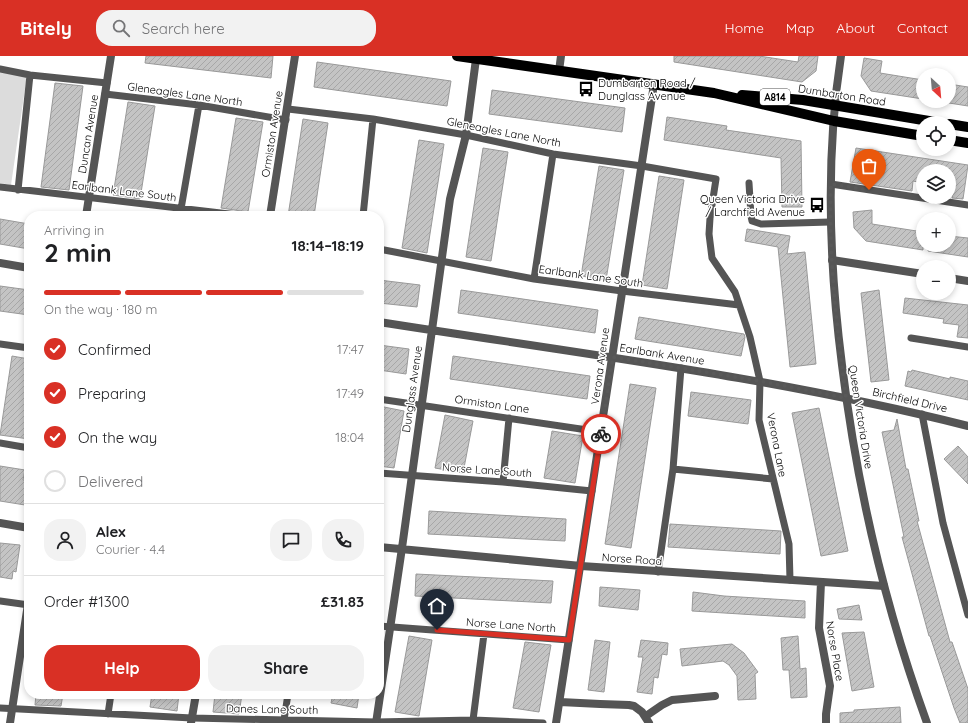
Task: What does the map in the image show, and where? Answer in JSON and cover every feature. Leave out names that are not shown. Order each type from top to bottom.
[{"type":"main road","name":"Dumbarton Road","points":[[457,56],[714,93],[804,100],[916,119]]},
{"type":"main road","name":"Dumbarton Road","points":[[714,93],[834,121],[916,135]]},
{"type":"main road","points":[[956,125],[968,127]]},
{"type":"main road","points":[[956,141],[968,143]]},
{"type":"street","name":"Duncan Avenue","points":[[87,211],[111,56]]},
{"type":"street","name":"Ormiston Avenue","points":[[271,211],[295,56]]},
{"type":"street","points":[[559,71],[561,56]]},
{"type":"street","name":"Queen Victoria Drive","points":[[841,56],[834,105],[830,222],[838,334],[846,398],[859,478],[884,586],[899,639],[927,723]]},
{"type":"street","name":"Dunglass Avenue","points":[[384,668],[450,198],[466,135],[476,59]]},
{"type":"street","name":"Verona Avenue","points":[[556,723],[654,84]]},
{"type":"street","points":[[832,260],[916,273]]},
{"type":"street","points":[[0,263],[24,267]]},
{"type":"street","points":[[956,279],[968,281]]},
{"type":"street","name":"Earlbank Avenue","points":[[384,323],[681,368],[760,381],[846,398]]},
{"type":"street","name":"Birchfield Drive","points":[[846,398],[922,414],[968,426]]},
{"type":"street","points":[[0,523],[24,527]]},
{"type":"street","name":"Norse Road","points":[[384,547],[658,572],[884,586]]},
{"type":"street","name":"Norse Place","points":[[821,582],[819,628],[830,686],[826,723]]},
{"type":"street","points":[[10,723],[24,631]]},
{"type":"street","points":[[560,702],[629,705],[638,709],[648,719],[662,705],[672,700],[715,696]]},
{"type":"street","points":[[192,721],[195,699]]},
{"type":"street","name":"Dunglass Avenue","points":[[376,723],[380,699]]},
{"type":"lane","points":[[0,69],[30,75],[107,83]]},
{"type":"lane","points":[[18,190],[30,75]]},
{"type":"lane","name":"Gleneagles Lane North","points":[[105,94],[198,105],[286,120]]},
{"type":"lane","points":[[181,209],[198,105]]},
{"type":"lane","name":"Gleneagles Lane North","points":[[288,108],[373,119],[466,135],[553,154],[642,166],[716,179]]},
{"type":"lane","points":[[364,211],[373,119]]},
{"type":"lane","points":[[534,279],[553,154]]},
{"type":"lane","name":"Verona Lane","points":[[716,179],[709,234],[712,258],[734,292],[750,337],[760,381],[759,420],[789,544],[790,580]]},
{"type":"lane","points":[[749,183],[750,216],[752,221],[756,224],[830,222]]},
{"type":"lane","points":[[831,184],[968,205]]},
{"type":"lane","name":"Earlbank Lane South","points":[[0,187],[200,211]]},
{"type":"lane","name":"Earlbank Lane South","points":[[384,250],[534,279],[739,305]]},
{"type":"lane","points":[[911,338],[968,347]]},
{"type":"lane","points":[[0,344],[24,347]]},
{"type":"lane","points":[[658,572],[673,469],[681,368]]},
{"type":"lane","name":"Ormiston Lane","points":[[384,400],[601,432]]},
{"type":"lane","points":[[922,414],[943,523],[968,615]]},
{"type":"lane","points":[[504,482],[509,418]]},
{"type":"lane","points":[[0,443],[24,447]]},
{"type":"lane","points":[[673,469],[773,480]]},
{"type":"lane","name":"Norse Lane South","points":[[384,473],[504,482],[592,491]]},
{"type":"lane","points":[[0,601],[24,604]]},
{"type":"lane","name":"Norse Lane North","points":[[384,626],[569,640]]},
{"type":"lane","points":[[473,720],[484,634]]},
{"type":"lane","points":[[108,714],[110,699]]},
{"type":"lane","points":[[284,720],[287,699]]},
{"type":"lane","name":"Danes Lane South","points":[[0,708],[108,714],[192,721],[284,720],[376,723],[473,720],[543,723]]},
{"type":"shaded area","points":[[0,71],[27,75],[11,185],[0,183]]},
{"type":"building","points":[[146,56],[273,56],[271,78],[145,63]]},
{"type":"building","points":[[674,56],[759,56],[798,62],[799,56],[818,56],[816,71],[802,82],[674,62]]},
{"type":"building","points":[[864,58],[882,61],[880,73],[916,79],[916,98],[871,91],[861,76]]},
{"type":"building","points":[[317,62],[451,81],[447,106],[314,87]]},
{"type":"building","points":[[55,83],[83,86],[69,190],[41,187]]},
{"type":"building","points":[[956,85],[968,87],[968,106],[956,104]]},
{"type":"building","points":[[492,90],[625,108],[622,132],[489,114]]},
{"type":"building","points":[[128,102],[155,106],[140,199],[113,195]]},
{"type":"building","points":[[667,117],[727,126],[726,130],[801,141],[802,207],[782,207],[781,158],[664,140]]},
{"type":"building","points":[[236,118],[263,122],[248,211],[221,208]]},
{"type":"building","points":[[303,119],[328,123],[315,211],[289,211]]},
{"type":"building","points":[[419,140],[444,144],[427,253],[402,248]]},
{"type":"building","points":[[483,148],[508,152],[491,261],[466,257]]},
{"type":"building","points":[[856,148],[968,165],[963,199],[956,198],[956,164],[916,164],[916,182],[913,181],[912,191],[850,182]]},
{"type":"building","points":[[599,166],[624,170],[606,280],[581,276]]},
{"type":"building","points":[[659,176],[684,180],[667,289],[642,285]]},
{"type":"building","points":[[872,210],[872,224],[916,231],[916,249],[866,241],[854,228],[853,212]]},
{"type":"building","points":[[0,219],[24,223],[24,248],[0,244]]},
{"type":"building","points":[[747,229],[790,236],[787,254],[805,252],[816,364],[790,367],[778,247],[745,241]]},
{"type":"building","points":[[956,237],[968,238],[968,257],[935,252],[956,252]]},
{"type":"building","points":[[384,281],[420,285],[417,307],[384,304]]},
{"type":"building","points":[[0,286],[24,289],[24,314],[0,311]]},
{"type":"building","points":[[461,290],[598,310],[595,333],[458,313]]},
{"type":"building","points":[[879,290],[889,380],[871,382],[861,293]]},
{"type":"building","points":[[905,298],[968,305],[968,338],[957,337],[959,325],[943,323],[944,319],[903,313]]},
{"type":"building","points":[[639,317],[744,334],[745,337],[741,356],[635,339]]},
{"type":"building","points":[[384,346],[409,349],[406,374],[384,371]]},
{"type":"building","points":[[12,356],[24,358],[24,438],[0,435]]},
{"type":"building","points":[[453,356],[590,376],[587,399],[450,379]]},
{"type":"building","points":[[912,370],[950,379],[950,377],[968,381],[968,400],[905,386],[908,371],[911,372]]},
{"type":"building","points":[[630,384],[656,388],[631,548],[605,544]]},
{"type":"building","points":[[691,392],[751,400],[748,424],[688,416]]},
{"type":"building","points":[[384,407],[404,411],[394,468],[384,467]]},
{"type":"building","points":[[819,408],[848,551],[821,556],[792,413]]},
{"type":"building","points":[[445,415],[473,421],[463,473],[435,468]]},
{"type":"building","points":[[897,419],[906,469],[908,469],[919,521],[917,521],[950,642],[952,642],[968,689],[968,723],[960,723],[954,708],[929,636],[902,537],[904,537],[882,432],[894,430]]},
{"type":"building","points":[[552,431],[583,436],[575,483],[544,478]]},
{"type":"building","points":[[958,446],[968,457],[968,484],[944,459]]},
{"type":"building","points":[[0,466],[24,470],[24,505],[0,501]]},
{"type":"building","points":[[429,511],[566,519],[565,541],[428,534]]},
{"type":"building","points":[[670,524],[781,531],[780,554],[668,547]]},
{"type":"building","points":[[0,543],[20,545],[16,572],[13,571],[12,579],[0,577]]},
{"type":"building","points":[[416,574],[553,581],[551,603],[415,596]]},
{"type":"building","points":[[600,587],[640,590],[638,610],[599,606]]},
{"type":"building","points":[[693,592],[724,596],[805,601],[805,618],[692,611]]},
{"type":"building","points":[[859,605],[862,620],[839,619],[837,609]]},
{"type":"building","points":[[864,632],[874,687],[852,691],[842,633]]},
{"type":"building","points":[[409,636],[432,640],[419,716],[395,712]]},
{"type":"building","points":[[798,636],[800,669],[806,668],[807,697],[791,698],[789,670],[783,670],[781,638]]},
{"type":"building","points":[[595,640],[610,642],[604,692],[588,690]]},
{"type":"building","points":[[641,640],[668,643],[667,655],[662,654],[658,678],[654,677],[652,694],[637,692],[643,657],[638,657]]},
{"type":"building","points":[[525,642],[551,645],[539,712],[513,708]]},
{"type":"building","points":[[732,644],[744,653],[758,672],[755,674],[756,699],[738,700],[737,676],[729,665],[723,661],[682,666],[680,649]]},
{"type":"building","points":[[36,699],[62,699],[61,706],[35,705]]},
{"type":"building","points":[[151,699],[178,699],[177,711],[150,707]]},
{"type":"building","points":[[214,699],[241,699],[239,714],[213,712]]},
{"type":"building","points":[[332,699],[358,699],[357,708],[331,703]]},
{"type":"building","points":[[900,707],[901,723],[840,723],[840,713],[854,712],[854,710]]},
{"type":"way so far","points":[[601,434],[613,357],[760,381],[846,398],[838,334],[832,260],[830,222],[831,184],[869,190]]},
{"type":"place","name":"Dumbarton Road / Dunglass Avenue","points":[[586,89]]},
{"type":"place","name":"Queen Victoria Drive / Larchfield Avenue","points":[[817,205]]},
{"type":"route","points":[[437,630],[569,640],[601,434]]}]
